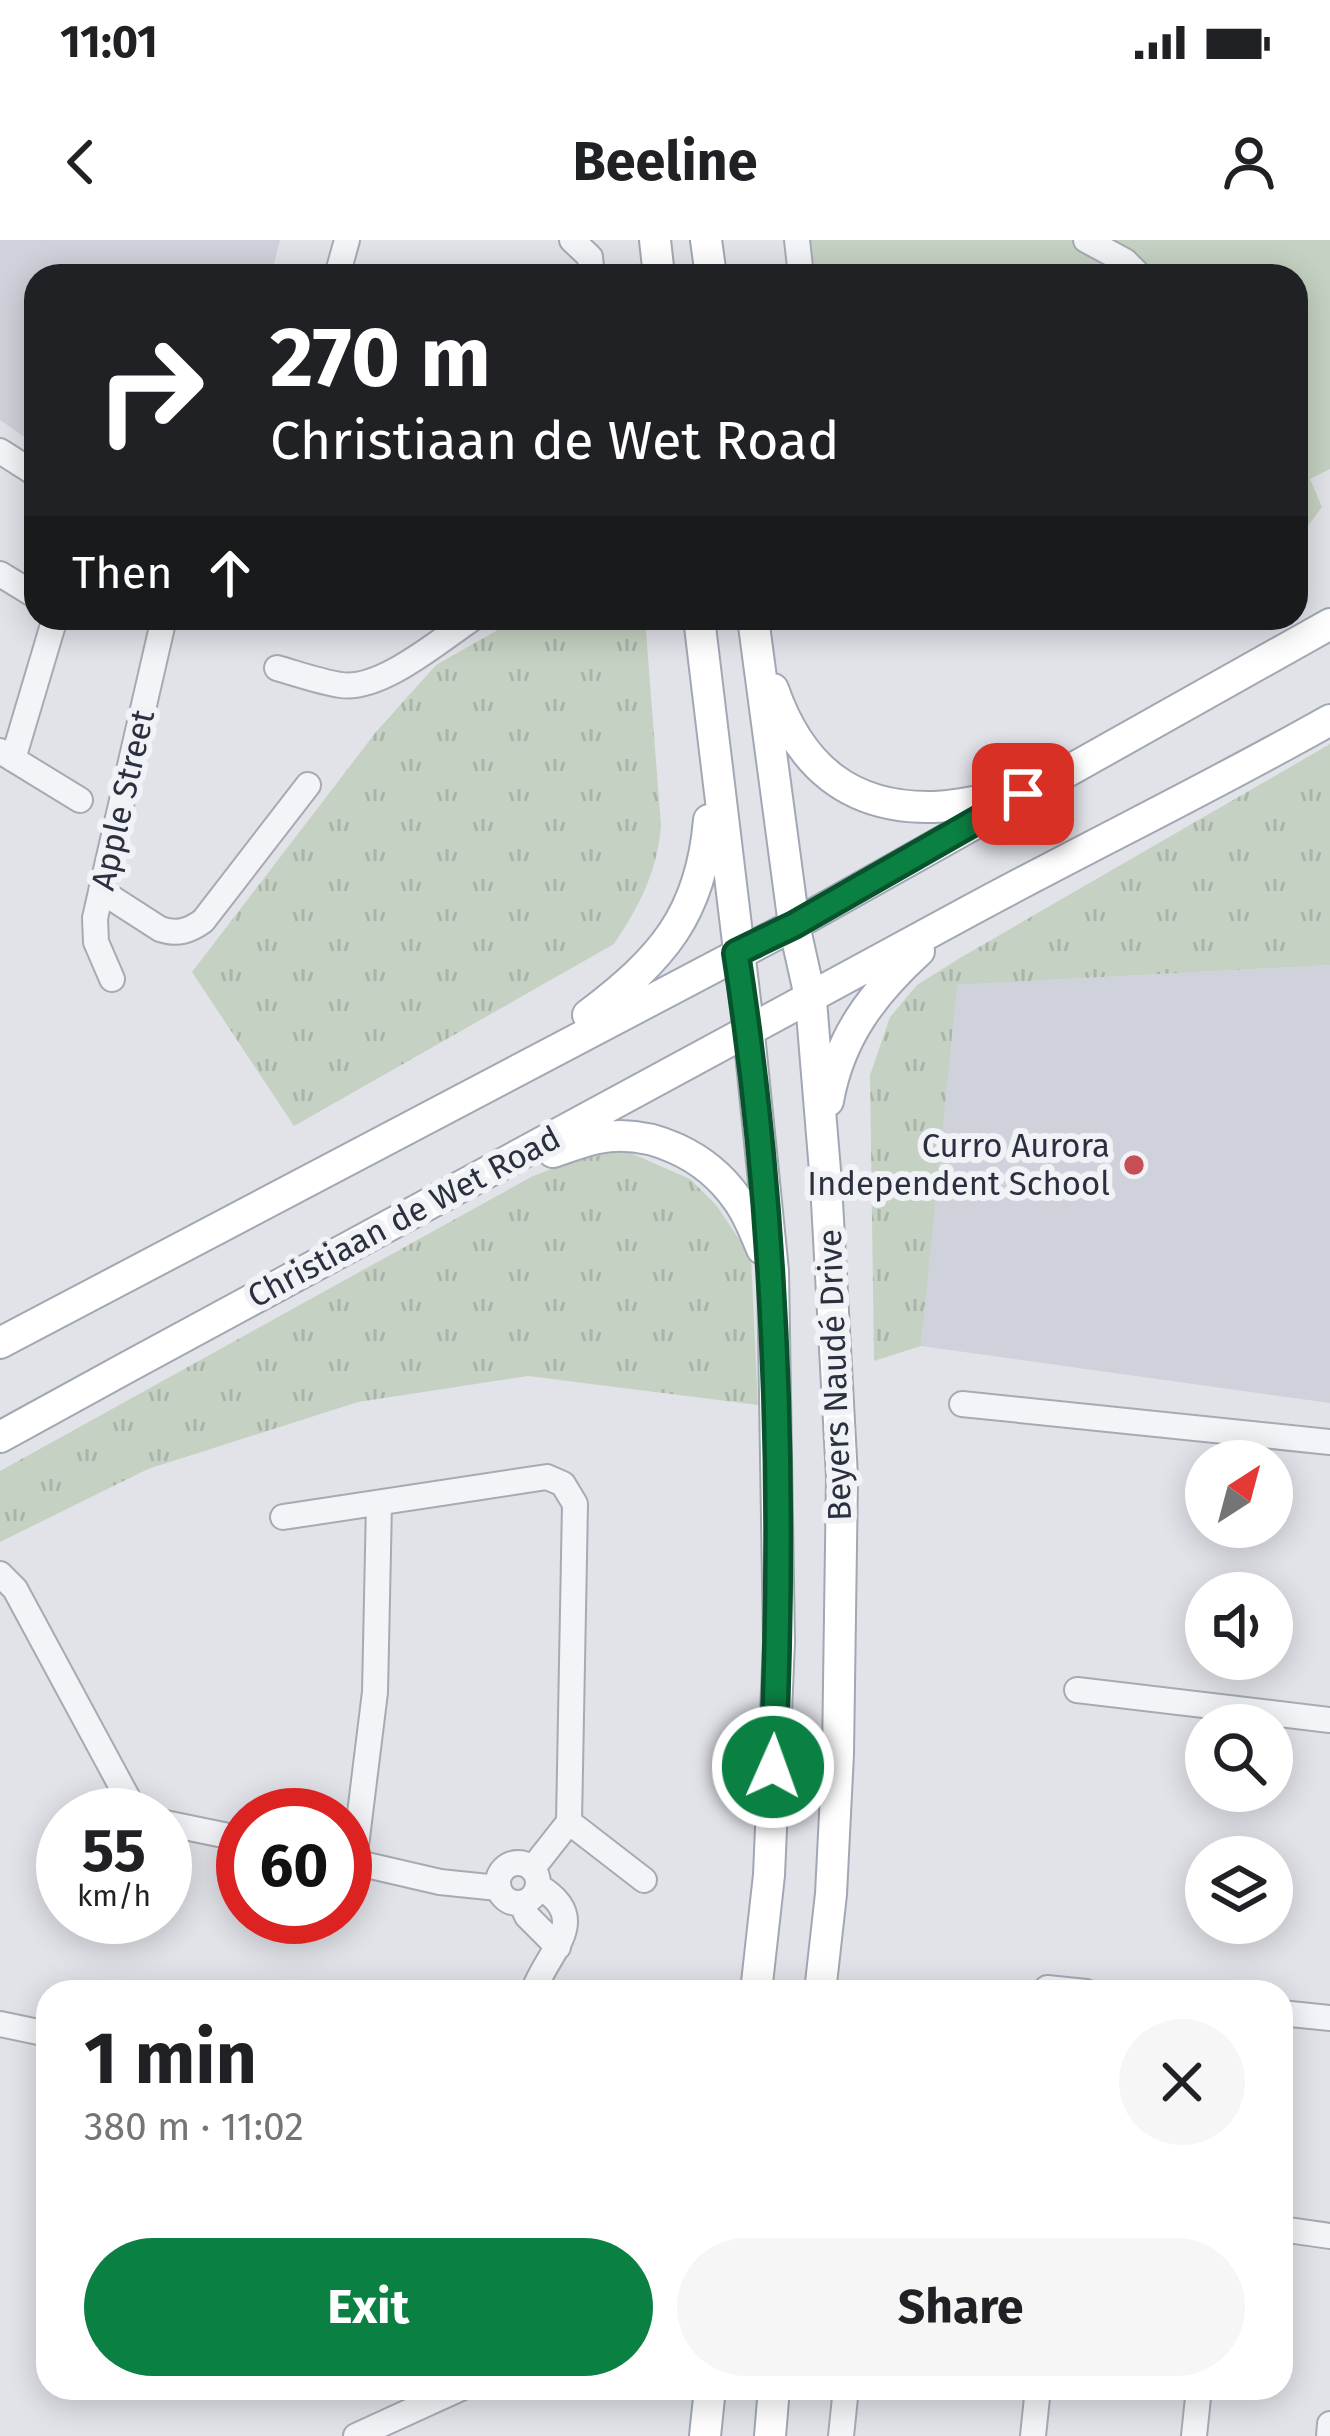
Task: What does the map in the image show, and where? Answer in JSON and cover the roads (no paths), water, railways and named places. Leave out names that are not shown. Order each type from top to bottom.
[{"type":"main road","points":[[0,1343],[794,925],[1330,624]]},
{"type":"main road","name":"Beyers Naudé Drive","points":[[700,630],[773,1271],[779,1642],[769,1875],[757,1980]]},
{"type":"main road","name":"Beyers Naudé Drive","points":[[755,631],[794,925],[811,1001],[842,1477],[838,1754],[821,1980]]},
{"type":"main road","points":[[755,631],[781,712],[811,759],[852,793],[901,805],[939,807],[1023,794]]},
{"type":"main road","points":[[822,1133],[832,1077],[856,1020],[914,956],[960,916],[1330,720]]},
{"type":"main road","points":[[512,1072],[632,982],[666,946],[686,915],[702,874],[715,757]]},
{"type":"main road","name":"Christiaan de Wet Road","points":[[0,1437],[473,1177],[811,1001],[960,916]]},
{"type":"main road","points":[[473,1177],[601,1137],[652,1139],[688,1154],[717,1174],[739,1201],[773,1271]]},
{"type":"main road","points":[[705,2436],[709,2400]]},
{"type":"main road","points":[[770,2436],[773,2400]]},
{"type":"street","points":[[572,240],[590,257],[591,264]]},
{"type":"street","points":[[1086,240],[1128,264]]},
{"type":"street","points":[[51,630],[7,755],[80,800]]},
{"type":"street","name":"Apple Street","points":[[112,979],[94,927],[161,630]]},
{"type":"street","points":[[277,668],[341,686],[358,686],[377,681],[455,630]]},
{"type":"street","points":[[101,892],[160,929],[191,929],[203,921],[308,785]]},
{"type":"street","points":[[962,1404],[1330,1442]]},
{"type":"street","points":[[283,1517],[547,1477],[570,1491],[575,1504],[568,1822],[530,1886],[509,1901],[498,1888],[440,1882],[372,1866]]},
{"type":"street","points":[[361,1788],[375,1692],[379,1504]]},
{"type":"street","points":[[0,1574],[15,1589],[121,1788]]},
{"type":"street","points":[[1077,1690],[1330,1720]]},
{"type":"street","points":[[568,1822],[644,1880]]},
{"type":"street","points":[[498,1888],[500,1874],[509,1865],[521,1863],[530,1886],[527,1916],[558,1947]]},
{"type":"street","points":[[530,1886],[557,1898],[565,1909],[566,1927],[540,1980]]},
{"type":"street","points":[[1293,2014],[1330,2018]]},
{"type":"street","points":[[0,2024],[36,2032]]},
{"type":"street","points":[[1293,2231],[1330,2236]]},
{"type":"street","points":[[356,2436],[435,2400]]},
{"type":"street","points":[[841,2436],[845,2400]]},
{"type":"street","points":[[1034,2436],[1037,2400]]},
{"type":"street","points":[[1194,2436],[1198,2400]]},
{"type":"street","points":[[1329,2436],[1330,2424]]},
{"type":"place","name":"Curro Aurora Independent School","points":[[1134,1165]]}]
